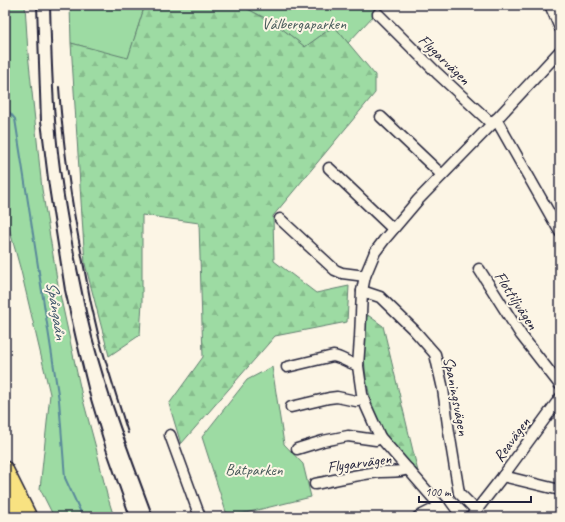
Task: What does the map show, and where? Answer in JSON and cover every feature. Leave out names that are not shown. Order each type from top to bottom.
[{"type":"highway","points":[[5,469],[29,517]]},
{"type":"highway","points":[[5,494],[16,517]]},
{"type":"street","points":[[550,5],[560,28]]},
{"type":"street","name":"Flygarvägen","points":[[378,14],[437,74],[494,122]]},
{"type":"street","name":"Flygarvägen","points":[[448,517],[408,468],[380,437],[364,400],[358,365],[362,291],[365,276],[375,252],[418,200],[494,122],[560,51]]},
{"type":"street","points":[[380,117],[442,175]]},
{"type":"street","points":[[494,122],[560,232]]},
{"type":"street","points":[[329,168],[393,229]]},
{"type":"street","points":[[280,219],[335,270],[342,273],[365,276]]},
{"type":"street","name":"Flottiljvägen","points":[[479,269],[521,335],[560,385]]},
{"type":"street","name":"Spaningsvägen","points":[[362,291],[380,297],[414,330],[434,354],[443,389],[459,493],[473,514]]},
{"type":"street","points":[[287,368],[333,356],[358,365]]},
{"type":"street","points":[[291,407],[337,397],[356,401],[364,400]]},
{"type":"street","name":"Reavägen","points":[[473,514],[560,398]]},
{"type":"street","points":[[170,436],[200,517]]},
{"type":"street","points":[[297,449],[348,436],[376,440],[380,437]]},
{"type":"street","name":"Flygarvägen","points":[[314,484],[380,472],[403,471],[408,468]]},
{"type":"street","points":[[503,476],[560,490]]},
{"type":"street","points":[[418,517],[440,506]]},
{"type":"green space","points":[[5,5],[25,5],[28,53],[42,189],[58,285],[82,396],[114,517],[54,517],[40,489],[50,394],[21,271],[5,213]]},
{"type":"green space","points":[[70,5],[145,5],[128,59],[71,43]]},
{"type":"green space","points":[[145,5],[240,5],[276,24],[305,47],[334,26],[375,75],[375,93],[273,216],[274,261],[316,293],[349,286],[347,322],[275,336],[181,444],[169,404],[203,357],[199,223],[142,215],[142,302],[140,335],[109,356],[85,264],[71,43],[128,58]]},
{"type":"green space","name":"Vålbergaparken","points":[[240,5],[368,5],[377,10],[348,43],[334,26],[305,47],[276,24]]},
{"type":"green space","points":[[365,313],[383,326],[419,476],[385,436],[374,415],[366,379],[363,346]]},
{"type":"green space","name":"Båtparken","points":[[272,367],[284,444],[303,464],[311,497],[237,515],[226,512],[202,437],[247,380]]},
{"type":"waterway","name":"Spångaån","points":[[5,107],[15,119],[59,400],[65,478],[83,517]]},
{"type":"railway","points":[[37,5],[41,121],[49,187],[65,290],[90,396],[106,449],[130,517]]},
{"type":"railway","points":[[50,5],[52,77],[56,137],[74,254],[87,317],[98,360],[120,428],[153,517]]},
{"type":"railway","points":[[59,87],[68,177],[89,293],[109,374],[128,433]]}]
